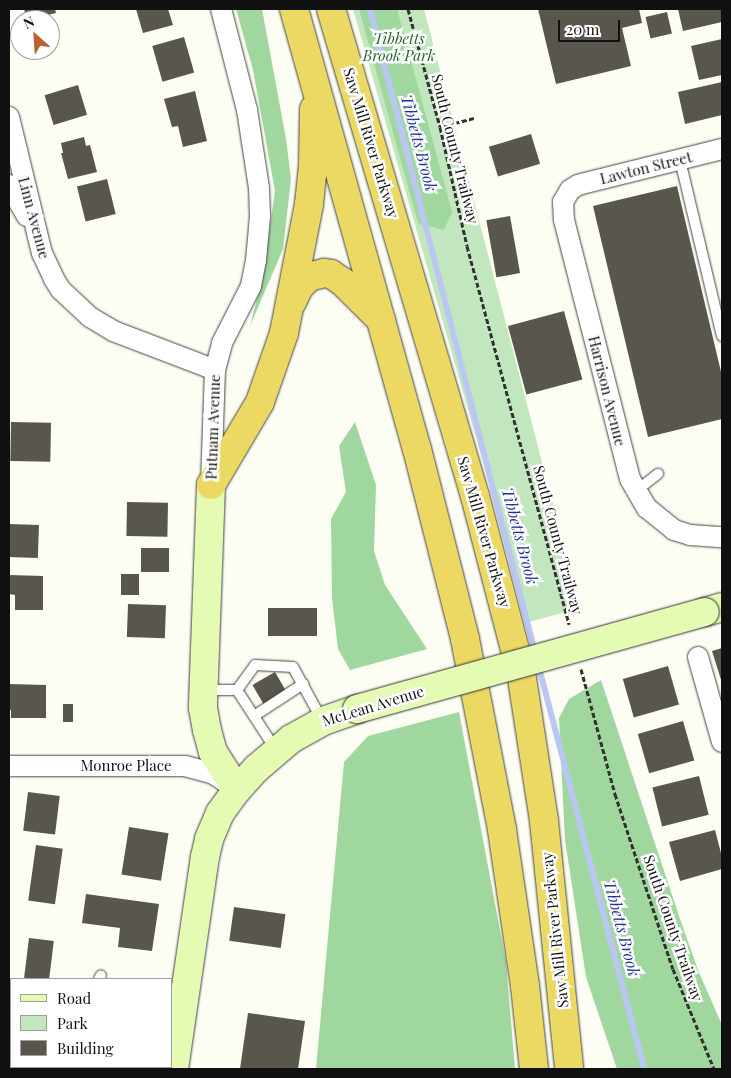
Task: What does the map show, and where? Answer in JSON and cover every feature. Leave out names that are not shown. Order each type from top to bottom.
[{"type":"highway","points":[[294,9],[442,543],[475,686],[509,879],[534,1069]]},
{"type":"highway","name":"Saw Mill River Parkway","points":[[331,9],[472,487],[521,672],[544,820],[569,1069]]},
{"type":"highway","points":[[211,485],[260,402],[277,356],[288,313],[309,204],[313,166],[314,78]]},
{"type":"highway","points":[[288,313],[303,282],[316,274],[324,272],[343,282],[382,322]]},
{"type":"street","name":"Putnam Avenue","points":[[221,9],[247,110],[259,188],[260,216],[256,261],[251,286],[222,344],[215,370],[204,714],[210,742],[218,762],[236,790]]},
{"type":"street","name":"Linn Avenue","points":[[9,117],[42,253],[54,279],[70,299],[90,317],[128,338],[215,370]]},
{"type":"street","name":"Lawton Street","points":[[570,190],[578,185],[722,149]]},
{"type":"street","points":[[9,185],[37,232]]},
{"type":"street","name":"Harrison Avenue","points":[[570,190],[562,202],[564,220],[630,479],[647,508],[674,530],[690,535],[722,536]]},
{"type":"street","name":"McLean Avenue","points":[[174,1069],[209,839],[220,814],[236,790],[276,750],[323,721],[357,709],[714,610]]},
{"type":"street","points":[[698,657],[722,742]]},
{"type":"street","name":"Monroe Place","points":[[9,766],[193,767],[212,773],[236,790]]},
{"type":"lane","points":[[680,160],[722,336]]},
{"type":"lane","points":[[636,491],[658,474]]},
{"type":"lane","points":[[237,690],[255,665],[293,667],[323,721]]},
{"type":"lane","points":[[254,716],[303,684]]},
{"type":"lane","points":[[204,690],[237,690]]},
{"type":"lane","points":[[237,690],[276,750]]},
{"type":"path","name":"South County Trailway","points":[[408,9],[440,127],[470,256],[571,630]]},
{"type":"path","points":[[440,127],[474,118]]},
{"type":"path","name":"South County Trailway","points":[[578,659],[627,831],[673,969],[714,1069]]},
{"type":"green space","points":[[236,9],[262,9],[286,139],[291,179],[283,249],[250,326],[263,275],[275,191],[253,70]]},
{"type":"green space","name":"Tibbetts Brook Park","points":[[353,9],[424,9],[580,608],[529,622]]},
{"type":"green space","points":[[359,9],[397,9],[452,212],[444,230],[418,223]]},
{"type":"green space","points":[[355,422],[376,485],[374,551],[385,585],[427,649],[350,670],[338,649],[332,598],[331,519],[346,492],[339,446]]},
{"type":"green space","points":[[601,680],[679,916],[698,970],[722,1025],[722,1069],[617,1069],[586,977],[565,840],[559,718],[569,699]]},
{"type":"green space","points":[[459,712],[506,962],[515,1069],[316,1069],[344,762],[368,736]]},
{"type":"building","points":[[24,9],[55,10],[24,10]]},
{"type":"building","points":[[136,9],[168,9],[173,25],[143,33]]},
{"type":"building","points":[[538,9],[639,9],[642,23],[622,28],[631,66],[556,84]]},
{"type":"building","points":[[678,9],[722,9],[722,22],[683,31]]},
{"type":"building","points":[[667,12],[672,33],[651,38],[646,17]]},
{"type":"building","points":[[184,37],[194,73],[162,82],[152,46]]},
{"type":"building","points":[[722,39],[722,75],[699,80],[691,46]]},
{"type":"building","points":[[722,82],[722,115],[685,124],[678,92]]},
{"type":"building","points":[[78,85],[87,115],[54,125],[45,95]]},
{"type":"building","points":[[195,91],[207,141],[183,147],[178,126],[172,127],[164,99]]},
{"type":"building","points":[[531,134],[540,164],[498,177],[489,147]]},
{"type":"building","points":[[84,137],[86,146],[90,145],[97,172],[68,179],[61,153],[63,153],[61,143]]},
{"type":"building","points":[[107,179],[116,214],[86,221],[77,186]]},
{"type":"building","points":[[677,186],[722,376],[722,419],[648,437],[593,206]]},
{"type":"building","points":[[510,216],[520,273],[496,277],[486,220]]},
{"type":"building","points":[[564,311],[582,380],[526,395],[508,326]]},
{"type":"building","points":[[11,422],[51,423],[50,462],[10,461]]},
{"type":"building","points":[[127,502],[168,503],[167,537],[126,536]]},
{"type":"building","points":[[9,524],[39,525],[38,558],[9,557]]},
{"type":"building","points":[[141,548],[169,548],[169,572],[141,572]]},
{"type":"building","points":[[121,574],[139,574],[139,595],[121,595]]},
{"type":"building","points":[[9,575],[43,576],[43,610],[15,610],[15,595],[9,594]]},
{"type":"building","points":[[128,604],[166,605],[165,638],[127,637]]},
{"type":"building","points":[[268,608],[317,608],[317,636],[268,636]]},
{"type":"building","points":[[722,648],[722,683],[712,651]]},
{"type":"building","points":[[668,666],[679,704],[634,717],[623,679]]},
{"type":"building","points":[[275,672],[286,691],[263,704],[252,685]]},
{"type":"building","points":[[9,684],[46,685],[46,718],[11,718],[11,710],[9,710]]},
{"type":"building","points":[[63,704],[73,704],[73,722],[63,722]]},
{"type":"building","points":[[683,721],[694,760],[649,773],[638,734]]},
{"type":"building","points":[[699,776],[709,815],[662,826],[652,788]]},
{"type":"building","points":[[28,792],[60,796],[55,835],[23,831]]},
{"type":"building","points":[[129,827],[169,833],[161,881],[121,874]]},
{"type":"building","points":[[715,830],[722,857],[722,869],[680,881],[669,842]]},
{"type":"building","points":[[36,845],[63,849],[55,904],[28,900]]},
{"type":"building","points":[[86,894],[159,904],[152,951],[118,947],[120,928],[82,923]]},
{"type":"building","points":[[234,907],[285,914],[281,948],[229,941]]},
{"type":"building","points":[[29,938],[54,941],[49,978],[24,978]]},
{"type":"building","points":[[10,986],[10,1036],[9,1036]]},
{"type":"building","points":[[248,1013],[305,1021],[298,1069],[240,1069]]},
{"type":"waterway","name":"Tibbetts Brook","points":[[370,9],[535,652]]},
{"type":"waterway","name":"Tibbetts Brook","points":[[538,664],[644,1069]]}]
